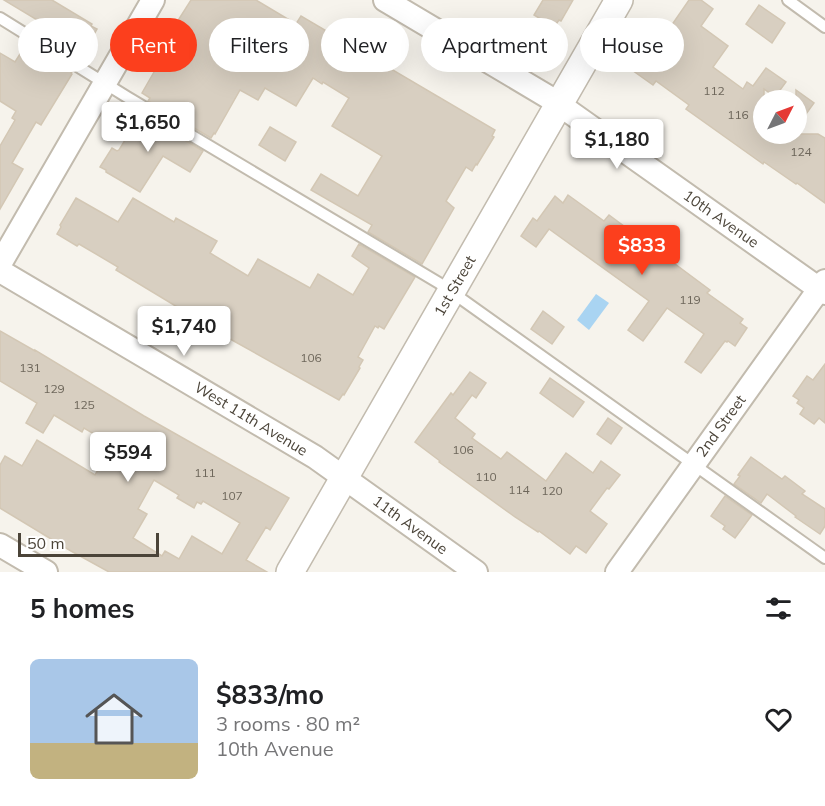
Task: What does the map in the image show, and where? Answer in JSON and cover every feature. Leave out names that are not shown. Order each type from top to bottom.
[{"type":"street","points":[[0,264],[153,0]]},
{"type":"street","name":"10th Avenue","points":[[385,0],[559,104],[823,288]]},
{"type":"street","name":"1st Street","points":[[290,572],[619,0]]},
{"type":"street","name":"West 11th Avenue","points":[[0,271],[315,457],[345,478]]},
{"type":"street","name":"2nd Street","points":[[617,572],[823,288]]},
{"type":"street","name":"11th Avenue","points":[[345,478],[476,572]]},
{"type":"street","points":[[0,545],[46,572]]},
{"type":"lane","points":[[788,0],[825,27]]},
{"type":"lane","points":[[0,18],[418,269],[825,558]]},
{"type":"water","points":[[596,294],[609,303],[589,330],[577,320]]},
{"type":"building","points":[[4,0],[52,0],[82,18],[34,18]]},
{"type":"building","points":[[191,0],[256,0],[286,18],[209,18],[209,72],[309,72],[309,21],[321,28],[321,72],[396,72],[495,130],[492,136],[494,137],[477,165],[472,171],[466,167],[446,201],[454,208],[422,264],[368,232],[372,225],[311,190],[321,174],[358,196],[382,156],[332,126],[349,98],[323,82],[322,84],[313,78],[296,106],[265,88],[258,100],[240,90],[211,138],[148,101],[150,98],[142,93],[154,72],[197,72],[197,18],[180,18]]},
{"type":"building","points":[[543,0],[573,0],[563,18],[539,18],[534,15]]},
{"type":"building","points":[[689,0],[701,0],[713,9],[701,26],[728,46],[713,67],[743,89],[747,82],[753,86],[766,68],[786,82],[780,90],[753,90],[753,144],[807,144],[807,134],[818,134],[825,138],[825,203],[764,162],[763,164],[686,109],[689,105],[656,81],[653,85],[635,72],[684,72],[684,18],[677,18]]},
{"type":"building","points":[[759,5],[785,23],[772,43],[746,24]]},
{"type":"building","points":[[0,53],[15,62],[18,57],[18,72],[72,72],[72,74],[41,125],[36,122],[12,163],[23,169],[0,209],[0,146],[15,120],[12,118],[16,111],[0,101]]},
{"type":"building","points":[[807,98],[814,103],[807,113]]},
{"type":"building","points":[[141,114],[203,151],[190,172],[163,156],[140,192],[100,167],[112,148],[119,150]]},
{"type":"building","points":[[270,127],[296,142],[285,161],[259,145]]},
{"type":"building","points":[[568,195],[604,221],[609,215],[710,290],[707,293],[743,319],[740,323],[747,328],[735,346],[725,341],[701,373],[685,362],[704,334],[667,308],[643,341],[628,330],[649,301],[549,229],[536,247],[521,236],[533,218],[537,221],[555,196],[563,203]]},
{"type":"building","points":[[76,198],[118,222],[133,198],[174,222],[176,218],[217,241],[210,253],[248,276],[258,259],[310,288],[318,274],[353,295],[369,268],[352,256],[359,244],[415,277],[384,329],[375,326],[358,357],[363,360],[360,368],[339,400],[232,340],[116,270],[118,267],[57,234]]},
{"type":"building","points":[[543,311],[564,327],[552,344],[531,329]]},
{"type":"building","points":[[0,331],[289,498],[270,530],[266,527],[246,560],[267,572],[109,572],[0,508],[0,465],[5,456],[22,466],[37,440],[95,475],[113,445],[84,428],[82,432],[54,415],[43,433],[26,423],[37,403],[0,381]],"holes":[[[154,480],[179,495],[177,498],[194,508],[197,502],[201,504],[203,501],[240,523],[222,554],[192,536],[179,559],[165,551],[162,556],[133,538],[147,514],[138,509]]]},
{"type":"building","points":[[825,364],[825,423],[819,418],[814,424],[800,414],[804,408],[793,396],[807,376],[813,380]]},
{"type":"building","points":[[470,372],[486,383],[476,398],[472,395],[455,418],[475,434],[472,438],[501,459],[507,452],[546,481],[566,453],[593,473],[601,461],[620,475],[590,511],[607,524],[586,553],[576,546],[570,554],[515,517],[415,442],[451,393],[453,395]]},
{"type":"building","points":[[550,378],[584,402],[573,417],[540,393]]},
{"type":"building","points":[[608,418],[622,428],[611,444],[597,434]]},
{"type":"building","points":[[751,457],[782,479],[785,476],[805,491],[802,494],[825,509],[825,526],[820,534],[767,494],[761,503],[734,484]]},
{"type":"building","points":[[725,496],[752,515],[735,538],[723,529],[725,526],[711,516]]}]
